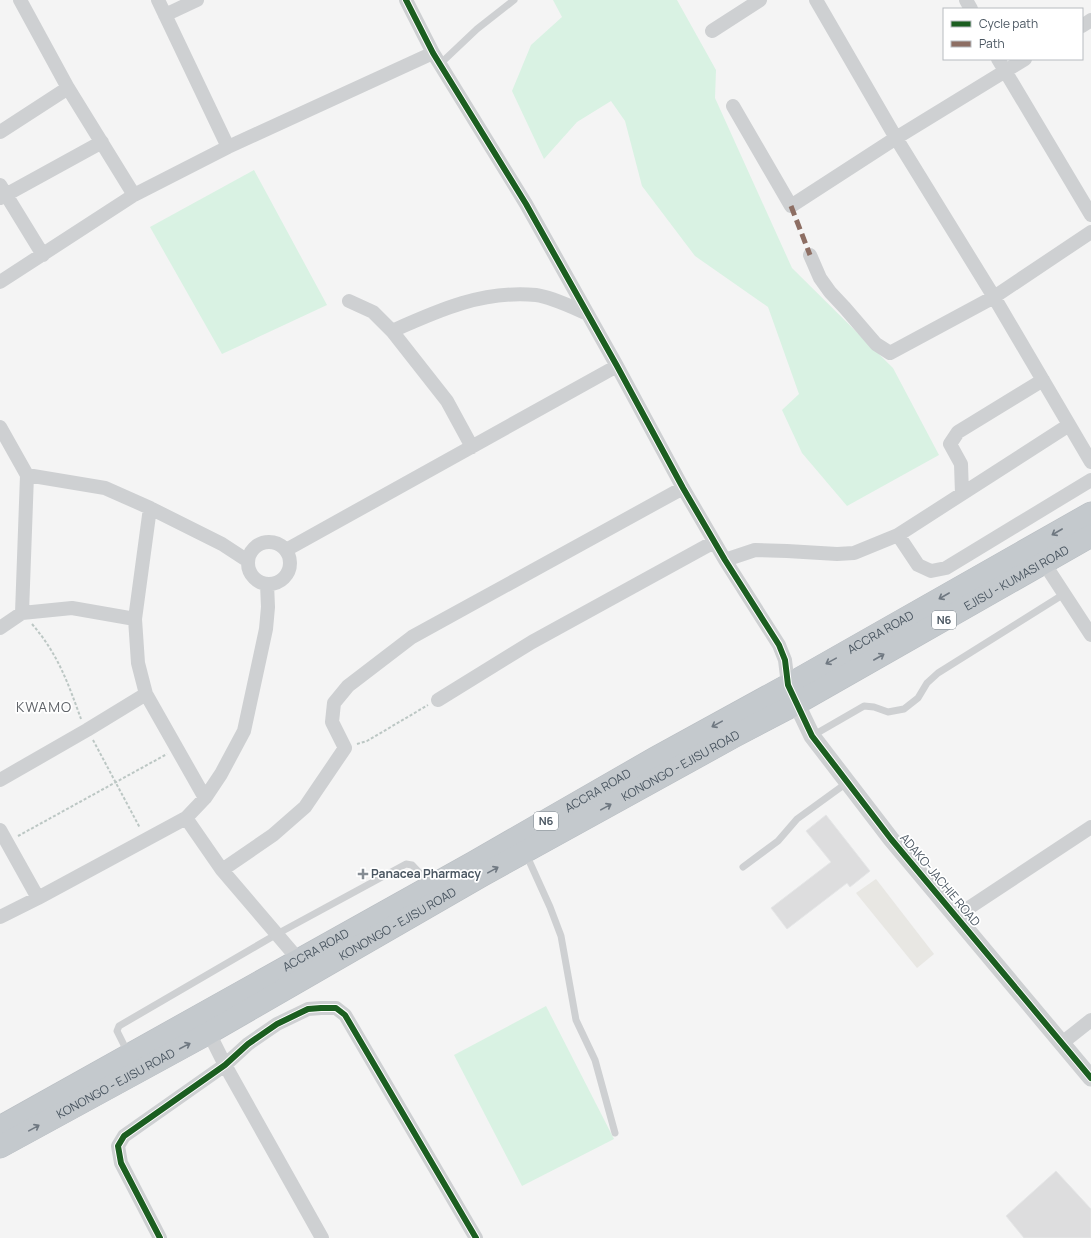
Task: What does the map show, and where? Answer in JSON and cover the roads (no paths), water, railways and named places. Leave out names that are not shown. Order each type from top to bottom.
[{"type":"highway","name":"ACCRA ROAD","points":[[0,1127],[129,1055],[305,967],[432,886],[655,758],[792,695],[1091,513]]},
{"type":"highway","name":"EJISU - KUMASI ROAD","points":[[792,695],[1044,564],[1091,536]]},
{"type":"highway","name":"KONONGO - EJISU ROAD","points":[[0,1147],[209,1033],[305,967],[526,852],[735,736],[792,695]]},
{"type":"street","points":[[20,0],[68,88],[134,195]]},
{"type":"street","points":[[158,0],[228,147]]},
{"type":"street","points":[[165,15],[197,0]]},
{"type":"street","points":[[406,0],[436,59],[526,204],[714,542],[779,645],[785,660],[792,695]]},
{"type":"street","points":[[712,31],[760,0]]},
{"type":"street","points":[[816,0],[896,138],[994,297],[1091,462]]},
{"type":"street","points":[[0,282],[44,255],[134,195],[228,147],[436,59]]},
{"type":"street","points":[[734,106],[791,206],[896,138],[1002,65],[1021,60]]},
{"type":"street","points":[[1002,65],[1091,215]]},
{"type":"street","points":[[0,132],[68,88]]},
{"type":"street","points":[[44,255],[2,192],[102,142]]},
{"type":"street","points":[[810,255],[820,278],[830,292],[876,344],[890,353],[994,297],[1091,232]]},
{"type":"street","points":[[392,331],[456,304],[500,295],[538,295],[563,303],[588,314]]},
{"type":"street","points":[[349,301],[373,312],[392,331],[447,401],[472,447]]},
{"type":"street","points":[[286,550],[617,366]]},
{"type":"street","points":[[962,494],[961,464],[950,444],[958,432],[1043,380]]},
{"type":"street","points":[[725,560],[755,550],[837,554],[854,553],[898,535],[1069,425]]},
{"type":"street","points":[[0,427],[27,475],[22,613]]},
{"type":"street","points":[[27,475],[105,488],[150,508],[222,544],[248,561]]},
{"type":"street","points":[[898,535],[918,565],[931,571],[946,568],[1091,480]]},
{"type":"street","points":[[222,870],[273,835],[305,807],[345,748],[332,722],[334,703],[348,686],[412,637],[683,488]]},
{"type":"street","points":[[150,508],[135,619],[138,663],[146,694],[205,798]]},
{"type":"street","points":[[272,542],[280,544],[286,550],[290,557],[291,565],[288,573],[283,579],[276,583],[267,584],[259,582],[253,576],[249,569],[248,561],[256,546],[263,543],[272,542]]},
{"type":"street","points":[[438,700],[532,642],[714,542]]},
{"type":"street","points":[[1044,564],[1091,635]]},
{"type":"street","points":[[0,917],[186,818],[205,798],[221,774],[244,731],[266,629],[268,607],[267,584]]},
{"type":"street","points":[[0,628],[22,613],[72,608],[135,619]]},
{"type":"street","points":[[0,780],[86,731],[146,694]]},
{"type":"street","name":"ADAKO-JACHIE ROAD","points":[[792,695],[812,736],[891,839],[1091,1078]]},
{"type":"street","points":[[186,818],[222,870],[305,967]]},
{"type":"street","points":[[955,917],[1091,827]]},
{"type":"street","points":[[0,830],[38,898]]},
{"type":"street","points":[[160,1238],[121,1163],[118,1146],[124,1136],[225,1065],[248,1044],[277,1024],[308,1009],[321,1008],[336,1008],[345,1015],[476,1238]]},
{"type":"street","points":[[1062,1043],[1091,1020]]},
{"type":"street","points":[[209,1033],[225,1065],[322,1238]]},
{"type":"lane","points":[[436,59],[514,0]]},
{"type":"lane","points":[[812,736],[864,706],[874,707],[888,712],[904,709],[918,698],[927,683],[938,673],[1064,594]]},
{"type":"lane","points":[[744,867],[778,840],[797,819],[848,782]]},
{"type":"lane","points":[[526,852],[550,906],[561,936],[576,1020],[595,1060],[615,1133]]},
{"type":"lane","points":[[129,1055],[117,1031],[119,1026],[277,934],[406,864],[412,865],[432,886]]},
{"type":"place","name":"Panacea Pharmacy","points":[[363,874]]},
{"type":"district","name":"KWAMO","points":[[44,707]]}]
